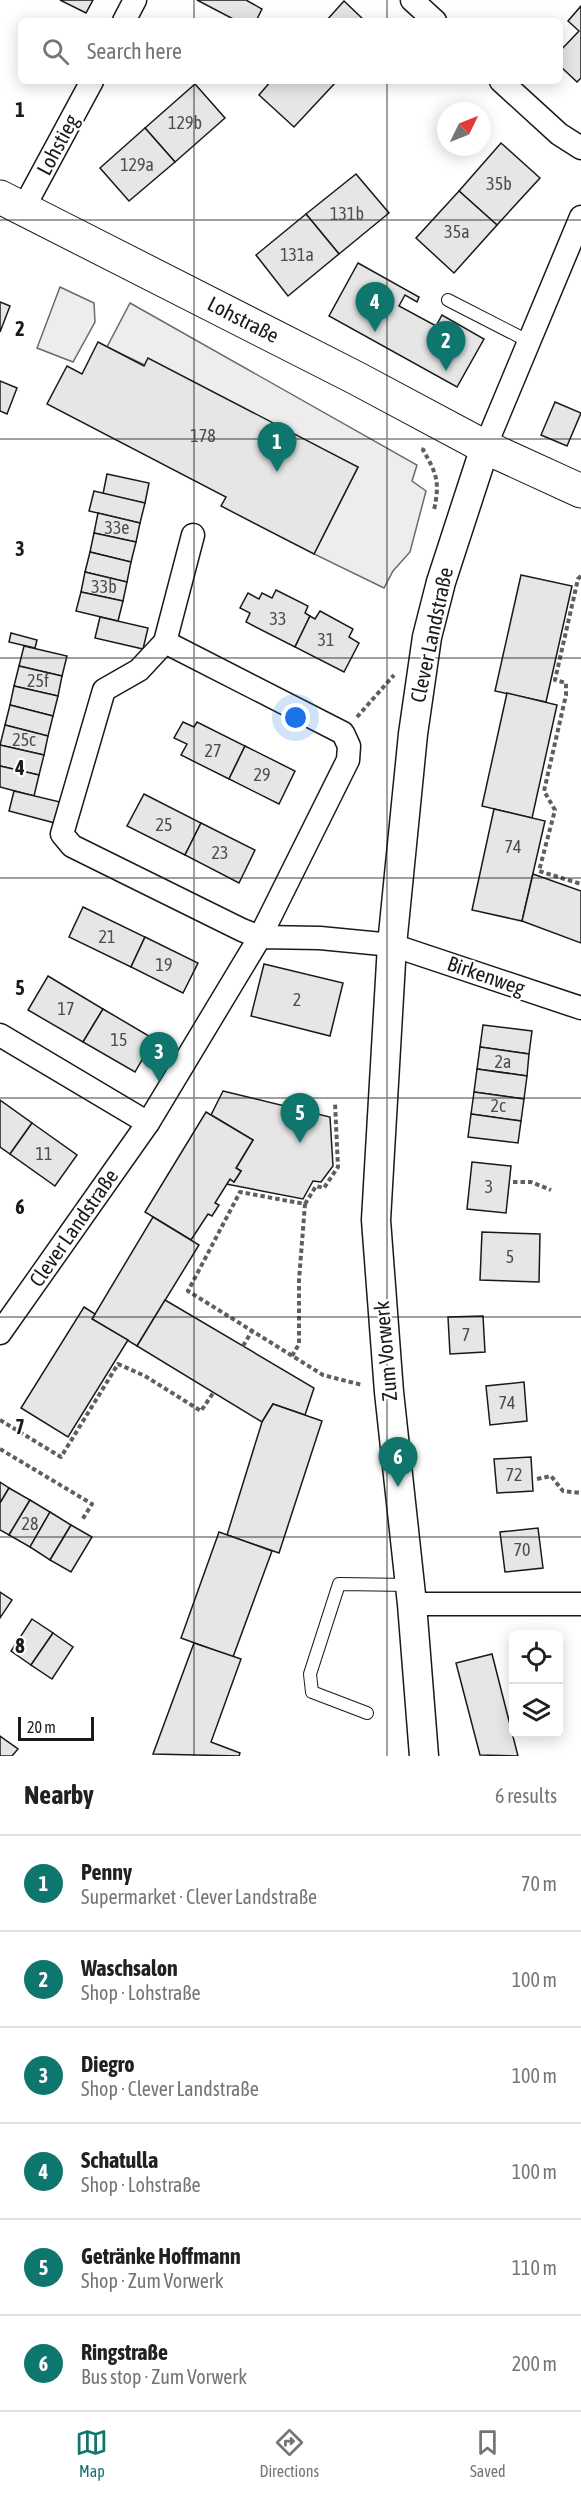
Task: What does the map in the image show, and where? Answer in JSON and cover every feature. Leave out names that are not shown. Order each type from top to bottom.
[{"type":"main road","name":"Lohstraße","points":[[12,203],[356,378],[485,447],[581,491]]},
{"type":"street","points":[[126,18],[135,0]]},
{"type":"street","points":[[412,0],[432,18]]},
{"type":"street","name":"Lohstieg","points":[[12,203],[90,84]]},
{"type":"street","points":[[504,84],[559,134],[581,148]]},
{"type":"street","name":"Clever Landstraße","points":[[392,945],[413,734],[427,637],[441,582],[485,447],[581,217]]},
{"type":"street","points":[[193,535],[165,642],[138,670],[104,690],[62,834],[72,846],[260,937],[320,938],[392,945]]},
{"type":"street","points":[[165,642],[343,733]]},
{"type":"street","name":"Clever Landstraße","points":[[0,1333],[148,1123],[260,937],[348,760],[349,746],[343,733]]},
{"type":"street","name":"Birkenweg","points":[[392,945],[581,1008]]},
{"type":"street","name":"Zum Vorwerk","points":[[392,945],[376,1220],[389,1392],[411,1594],[424,1756]]},
{"type":"street","points":[[0,1035],[148,1123]]},
{"type":"street","points":[[411,1594],[581,1604]]},
{"type":"lane","points":[[448,300],[528,341]]},
{"type":"lane","points":[[367,1713],[312,1692],[310,1674],[339,1584],[411,1594]]},
{"type":"path","points":[[581,576],[578,579],[555,680],[566,683],[566,695],[544,791],[555,810],[539,871],[581,884]]},
{"type":"path","points":[[343,733],[395,674]]},
{"type":"path","points":[[292,1356],[299,1344],[299,1280],[305,1204],[316,1186],[324,1188],[338,1167],[336,1103]]},
{"type":"path","points":[[513,1182],[531,1182],[551,1190]]},
{"type":"path","points":[[305,1204],[240,1192],[188,1291],[322,1376],[389,1392]]},
{"type":"path","points":[[243,1346],[252,1331]]},
{"type":"path","points":[[0,1420],[61,1456],[118,1364],[145,1376],[201,1411],[213,1393]]},
{"type":"path","points":[[0,1449],[92,1504],[82,1520]]},
{"type":"path","points":[[537,1479],[551,1476],[563,1491],[581,1493]]},
{"type":"shaded area","points":[[60,287],[94,303],[95,322],[73,362],[37,348]]},
{"type":"shaded area","points":[[130,303],[417,465],[412,481],[426,491],[410,552],[393,571],[384,588],[314,554],[358,467],[107,347]]},
{"type":"building","points":[[60,0],[93,0],[86,13]]},
{"type":"building","points":[[197,0],[246,0],[262,9],[258,18],[231,18]]},
{"type":"building","points":[[344,1],[362,18],[329,18]]},
{"type":"building","points":[[581,6],[581,78],[577,82],[563,69],[563,48],[579,31],[568,21]]},
{"type":"building","points":[[195,84],[225,118],[175,162],[145,128]]},
{"type":"building","points":[[268,84],[334,84],[294,127],[259,95]]},
{"type":"building","points":[[145,128],[175,162],[129,201],[100,168]]},
{"type":"building","points":[[501,143],[540,178],[497,225],[459,191]]},
{"type":"building","points":[[356,174],[389,213],[339,254],[306,214]]},
{"type":"building","points":[[459,191],[497,225],[454,273],[416,238]]},
{"type":"building","points":[[306,214],[339,254],[288,296],[256,255]]},
{"type":"building","points":[[358,263],[419,297],[417,302],[405,295],[399,306],[436,326],[442,315],[484,339],[457,387],[329,316]]},
{"type":"building","points":[[0,302],[10,306],[0,332]]},
{"type":"building","points":[[98,342],[144,366],[148,358],[358,467],[314,554],[221,506],[226,497],[47,404],[67,366],[82,374]]},
{"type":"building","points":[[0,381],[17,388],[7,414],[0,411]]},
{"type":"building","points":[[555,402],[581,413],[567,446],[541,435]]},
{"type":"building","points":[[107,474],[149,483],[145,503],[103,494]]},
{"type":"building","points":[[94,491],[145,503],[140,523],[89,511]]},
{"type":"building","points":[[98,513],[140,523],[136,542],[94,533]]},
{"type":"building","points":[[94,533],[136,542],[131,562],[90,552]]},
{"type":"building","points":[[90,552],[131,562],[127,582],[85,572]]},
{"type":"building","points":[[85,572],[127,582],[123,601],[81,592]]},
{"type":"building","points":[[521,575],[572,586],[546,702],[495,691]]},
{"type":"building","points":[[276,590],[308,606],[305,613],[310,616],[295,647],[246,622],[250,613],[240,608],[248,593],[259,599],[262,593],[272,598]]},
{"type":"building","points":[[81,592],[123,601],[118,621],[76,611]]},
{"type":"building","points":[[320,611],[353,629],[349,637],[359,643],[344,672],[295,647],[310,616],[315,619]]},
{"type":"building","points":[[100,617],[148,628],[143,649],[95,638]]},
{"type":"building","points":[[11,633],[37,640],[35,648],[9,642]]},
{"type":"building","points":[[24,646],[67,656],[62,676],[19,666]]},
{"type":"building","points":[[19,666],[62,676],[58,696],[14,686]]},
{"type":"building","points":[[14,686],[58,696],[53,716],[10,705]]},
{"type":"building","points":[[507,693],[557,705],[532,818],[482,806]]},
{"type":"building","points":[[10,705],[53,716],[48,736],[5,725]]},
{"type":"building","points":[[183,722],[194,727],[197,722],[245,746],[229,779],[181,755],[187,744],[174,738]]},
{"type":"building","points":[[5,725],[48,736],[44,755],[0,745]]},
{"type":"building","points":[[0,745],[44,755],[39,775],[0,766]]},
{"type":"building","points":[[245,746],[295,771],[279,804],[229,779]]},
{"type":"building","points":[[0,766],[39,775],[34,796],[0,787]]},
{"type":"building","points":[[14,791],[60,802],[55,823],[9,811]]},
{"type":"building","points":[[144,794],[201,823],[185,855],[127,826]]},
{"type":"building","points":[[494,809],[545,821],[522,921],[472,910]]},
{"type":"building","points":[[201,823],[255,850],[239,883],[185,855]]},
{"type":"building","points":[[533,874],[581,891],[581,943],[522,921]]},
{"type":"building","points":[[83,907],[145,937],[131,967],[69,937]]},
{"type":"building","points":[[145,937],[198,963],[183,993],[131,967]]},
{"type":"building","points":[[264,964],[343,983],[330,1036],[251,1016]]},
{"type":"building","points":[[48,976],[103,1009],[83,1042],[28,1010]]},
{"type":"building","points":[[103,1009],[154,1039],[135,1072],[83,1042]]},
{"type":"building","points":[[483,1025],[532,1031],[529,1054],[480,1047]]},
{"type":"building","points":[[480,1047],[529,1054],[527,1076],[477,1069]]},
{"type":"building","points":[[477,1069],[527,1076],[524,1099],[474,1092]]},
{"type":"building","points":[[223,1091],[330,1117],[333,1166],[321,1182],[313,1181],[303,1199],[226,1184],[230,1179],[234,1182],[241,1171],[236,1168],[253,1140],[211,1115]]},
{"type":"building","points":[[474,1092],[524,1099],[521,1121],[471,1114]]},
{"type":"building","points":[[0,1100],[32,1123],[10,1154],[0,1147]]},
{"type":"building","points":[[206,1112],[253,1140],[236,1168],[241,1171],[234,1182],[230,1179],[215,1203],[219,1205],[212,1216],[208,1214],[191,1240],[145,1212]]},
{"type":"building","points":[[471,1114],[521,1121],[518,1143],[468,1137]]},
{"type":"building","points":[[32,1123],[77,1155],[55,1186],[10,1154]]},
{"type":"building","points":[[472,1162],[511,1166],[506,1213],[467,1209]]},
{"type":"building","points":[[153,1217],[199,1245],[137,1346],[92,1319]]},
{"type":"building","points":[[482,1232],[540,1234],[539,1282],[480,1280]]},
{"type":"building","points":[[165,1300],[314,1388],[305,1415],[273,1404],[262,1422],[137,1346]]},
{"type":"building","points":[[84,1307],[95,1314],[92,1319],[128,1340],[68,1437],[21,1408]]},
{"type":"building","points":[[483,1316],[485,1352],[450,1354],[448,1317]]},
{"type":"building","points":[[524,1382],[527,1421],[490,1425],[486,1386]]},
{"type":"building","points":[[273,1404],[322,1421],[279,1553],[227,1535],[262,1422]]},
{"type":"building","points":[[531,1457],[533,1491],[497,1493],[494,1459]]},
{"type":"building","points":[[0,1482],[9,1488],[0,1503]]},
{"type":"building","points":[[9,1488],[30,1500],[9,1535],[0,1530],[0,1503]]},
{"type":"building","points":[[30,1500],[50,1512],[30,1547],[9,1535]]},
{"type":"building","points":[[50,1512],[71,1525],[50,1560],[30,1547]]},
{"type":"building","points":[[71,1525],[92,1537],[71,1572],[50,1560]]},
{"type":"building","points":[[538,1528],[543,1568],[505,1572],[500,1532]]},
{"type":"building","points":[[219,1532],[272,1551],[233,1657],[181,1638]]},
{"type":"building","points":[[0,1592],[12,1600],[0,1618]]},
{"type":"building","points":[[32,1619],[53,1633],[31,1665],[11,1651]]},
{"type":"building","points":[[53,1633],[73,1647],[52,1679],[31,1665]]},
{"type":"building","points":[[194,1643],[241,1659],[211,1742],[240,1753],[239,1756],[153,1754]]},
{"type":"building","points":[[492,1654],[509,1721],[509,1738],[513,1738],[518,1756],[480,1755],[456,1663]]},
{"type":"building","points":[[0,1736],[18,1749],[12,1756],[0,1756]]},
{"type":"place","name":"Schatulla","points":[[375,332]]},
{"type":"place","name":"Waschsalon","points":[[446,371]]},
{"type":"place","name":"Penny","points":[[277,472]]},
{"type":"place","name":"Diegro","points":[[159,1082]]},
{"type":"place","name":"Getränke Hoffmann","points":[[300,1143]]},
{"type":"place","name":"Ringstraße","points":[[398,1487]]}]
